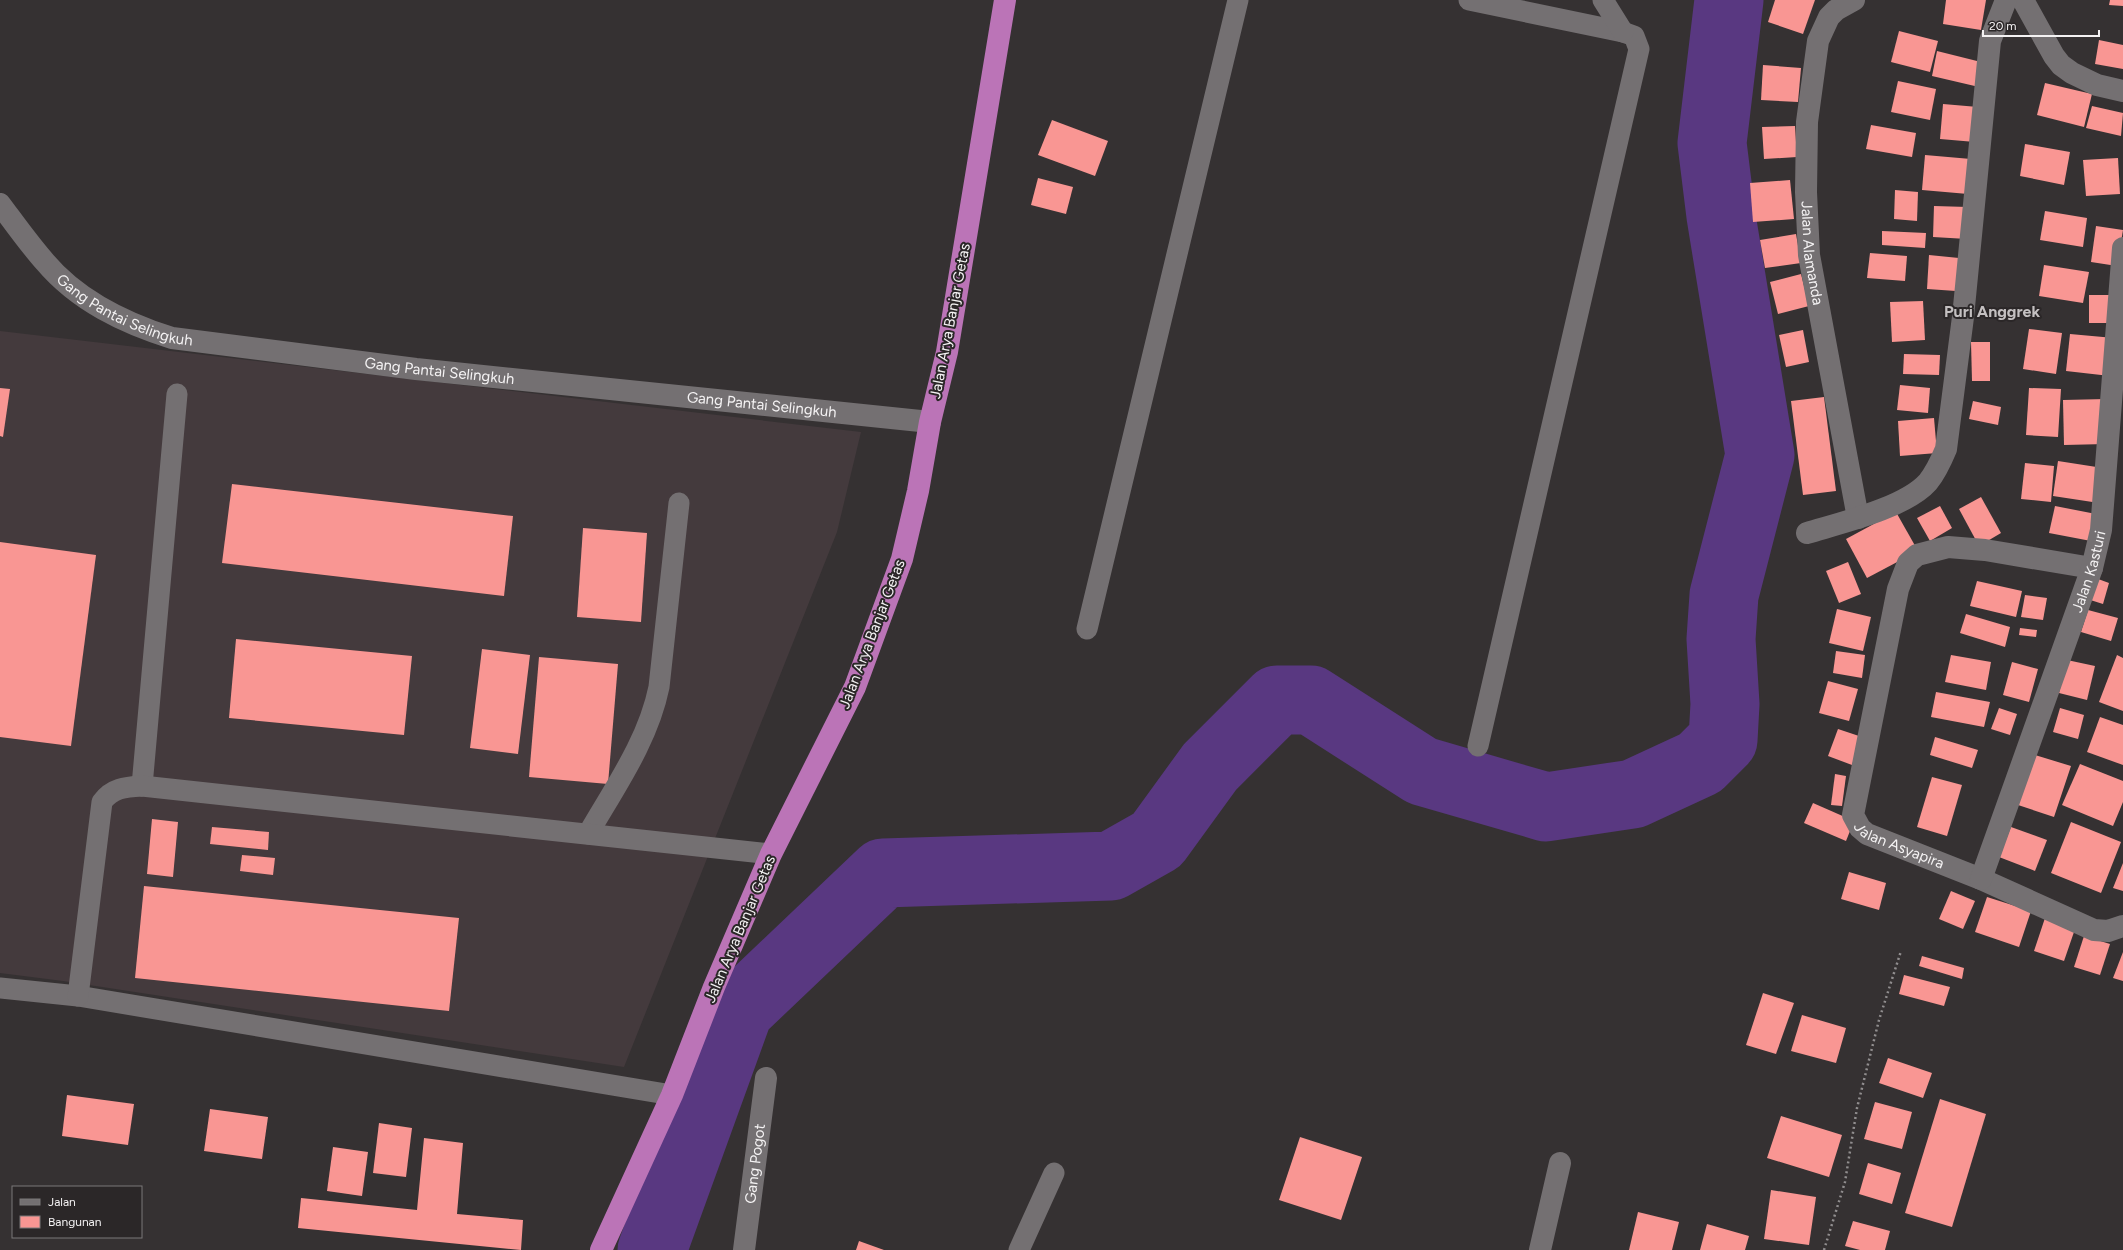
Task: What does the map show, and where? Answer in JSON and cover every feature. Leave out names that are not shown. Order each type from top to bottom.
[{"type":"highway","name":"Jalan Arya Banjar Getas","points":[[601,1250],[672,1095],[714,987],[772,854],[855,687],[902,559],[918,491],[930,422],[947,352],[1005,0]]},
{"type":"street","name":"Jalan Alamanda","points":[[1854,0],[1836,10],[1829,17],[1818,41],[1807,122],[1806,192],[1809,255],[1858,518]]},
{"type":"street","points":[[1807,533],[1858,518],[1908,497],[1918,490],[1935,472],[1946,449],[1963,317],[1990,41],[2006,0]]},
{"type":"street","points":[[2023,0],[2054,56],[2061,65],[2072,73],[2097,85],[2123,91]]},
{"type":"street","name":"Gang Pantai Selingkuh","points":[[0,204],[46,263],[90,302],[116,317],[143,329],[172,338],[416,369],[930,422]]},
{"type":"street","name":"Jalan Kasturi","points":[[1981,879],[2092,568],[2100,530],[2123,248]]},
{"type":"street","name":"Jalan Asyapira","points":[[2092,568],[1985,550],[1948,547],[1917,556],[1908,563],[1898,588],[1853,815],[1860,828],[1867,834],[1981,879],[2094,930],[2108,931],[2123,927]]},
{"type":"street","name":"Gang Pogot","points":[[744,1250],[766,1078]]},
{"type":"street","points":[[1540,1250],[1560,1163]]},
{"type":"lane","points":[[1087,629],[1238,0]]},
{"type":"lane","points":[[1469,0],[1623,32],[1634,36],[1639,49],[1478,746]]},
{"type":"lane","points":[[1603,0],[1623,32]]},
{"type":"lane","points":[[142,786],[177,394]]},
{"type":"lane","points":[[588,834],[632,758],[654,710],[659,687],[679,502]]},
{"type":"lane","points":[[78,996],[102,802],[108,794],[120,788],[142,786],[772,854]]},
{"type":"lane","points":[[0,988],[78,996],[672,1095]]},
{"type":"lane","points":[[1019,1250],[1054,1173]]},
{"type":"path","points":[[1824,1250],[1845,1182],[1857,1108],[1879,1020],[1901,951]]},
{"type":"shaded area","points":[[0,331],[861,432],[837,532],[624,1067],[63,981],[0,973]]},
{"type":"building","points":[[1775,0],[1815,0],[1803,34],[1768,22]]},
{"type":"building","points":[[1946,0],[1986,0],[1981,30],[1943,24]]},
{"type":"building","points":[[2110,0],[2123,0],[2123,6],[2109,5]]},
{"type":"building","points":[[1899,31],[1938,41],[1930,72],[1891,62]]},
{"type":"building","points":[[2099,40],[2123,45],[2123,69],[2095,64]]},
{"type":"building","points":[[1937,51],[1985,63],[1979,87],[1932,76]]},
{"type":"building","points":[[1763,65],[1801,68],[1798,102],[1761,100]]},
{"type":"building","points":[[1898,81],[1936,89],[1930,120],[1891,112]]},
{"type":"building","points":[[2045,83],[2092,94],[2084,127],[2037,115]]},
{"type":"building","points":[[1943,104],[1978,107],[1975,142],[1940,139]]},
{"type":"building","points":[[2092,106],[2123,113],[2121,136],[2086,128]]},
{"type":"building","points":[[1052,120],[1108,141],[1095,176],[1038,155]]},
{"type":"building","points":[[1871,125],[1916,133],[1912,157],[1866,149]]},
{"type":"building","points":[[1795,126],[1797,157],[1764,159],[1762,127]]},
{"type":"building","points":[[2025,144],[2070,152],[2064,185],[2020,176]]},
{"type":"building","points":[[1925,155],[1971,159],[1968,194],[1922,190]]},
{"type":"building","points":[[2118,158],[2120,194],[2086,196],[2083,160]]},
{"type":"building","points":[[1038,178],[1073,187],[1066,214],[1031,205]]},
{"type":"building","points":[[1790,180],[1794,219],[1753,222],[1750,183]]},
{"type":"building","points":[[1895,190],[1918,192],[1917,221],[1894,219]]},
{"type":"building","points":[[1934,206],[1968,207],[1967,239],[1933,237]]},
{"type":"building","points":[[2045,211],[2087,218],[2083,247],[2040,240]]},
{"type":"building","points":[[2096,226],[2123,230],[2117,266],[2091,262]]},
{"type":"building","points":[[1882,231],[1926,233],[1925,248],[1882,245]]},
{"type":"building","points":[[1796,234],[1801,263],[1765,268],[1760,240]]},
{"type":"building","points":[[1870,253],[1907,256],[1905,281],[1867,278]]},
{"type":"building","points":[[1929,255],[1959,258],[1956,291],[1927,289]]},
{"type":"building","points":[[2044,265],[2089,272],[2083,303],[2039,296]]},
{"type":"building","points":[[1801,274],[1809,306],[1778,314],[1770,282]]},
{"type":"building","points":[[2089,295],[2115,295],[2116,323],[2089,323]]},
{"type":"building","points":[[1923,301],[1925,340],[1892,342],[1890,302]]},
{"type":"building","points":[[2029,329],[2062,333],[2056,374],[2023,369]]},
{"type":"building","points":[[1803,330],[1809,362],[1786,367],[1779,335]]},
{"type":"building","points":[[2070,334],[2114,338],[2110,376],[2066,371]]},
{"type":"building","points":[[1971,342],[1990,342],[1990,381],[1972,381]]},
{"type":"building","points":[[1904,354],[1940,355],[1939,375],[1903,374]]},
{"type":"building","points":[[1900,385],[1930,388],[1928,413],[1897,410]]},
{"type":"building","points":[[0,388],[10,389],[3,437],[0,436]]},
{"type":"building","points":[[2029,388],[2061,389],[2058,437],[2026,435]]},
{"type":"building","points":[[1824,397],[1836,491],[1803,495],[1791,401]]},
{"type":"building","points":[[2106,399],[2106,444],[2064,445],[2063,400]]},
{"type":"building","points":[[1973,401],[2001,407],[1998,425],[1969,419]]},
{"type":"building","points":[[1934,418],[1937,453],[1900,456],[1898,421]]},
{"type":"building","points":[[2058,461],[2103,468],[2099,503],[2053,496]]},
{"type":"building","points":[[2025,463],[2054,466],[2051,502],[2021,499]]},
{"type":"building","points":[[232,484],[513,516],[504,596],[222,563]]},
{"type":"building","points":[[1981,497],[2001,533],[1979,546],[1959,509]]},
{"type":"building","points":[[1940,506],[1952,528],[1930,541],[1917,518]]},
{"type":"building","points":[[2055,506],[2096,514],[2091,541],[2049,533]]},
{"type":"building","points":[[1896,512],[1918,551],[1867,578],[1846,539]]},
{"type":"building","points":[[583,528],[647,533],[641,622],[577,617]]},
{"type":"building","points":[[0,542],[96,555],[71,746],[0,737]]},
{"type":"building","points":[[1848,562],[1861,594],[1839,603],[1826,571]]},
{"type":"building","points":[[2090,576],[2109,583],[2103,604],[2084,598]]},
{"type":"building","points":[[1977,581],[2022,591],[2016,617],[1970,606]]},
{"type":"building","points":[[2025,595],[2047,598],[2043,620],[2021,617]]},
{"type":"building","points":[[1837,609],[1871,617],[1863,651],[1829,643]]},
{"type":"building","points":[[2088,610],[2118,618],[2111,641],[2081,632]]},
{"type":"building","points":[[1966,614],[2010,627],[2005,647],[1960,633]]},
{"type":"building","points":[[2020,628],[2037,630],[2036,637],[2019,635]]},
{"type":"building","points":[[236,639],[412,656],[404,735],[229,718]]},
{"type":"building","points":[[482,649],[530,655],[518,754],[470,748]]},
{"type":"building","points":[[1836,651],[1865,655],[1862,678],[1833,673]]},
{"type":"building","points":[[1951,655],[1991,662],[1986,690],[1945,682]]},
{"type":"building","points":[[2117,655],[2123,658],[2123,711],[2099,702]]},
{"type":"building","points":[[539,657],[618,664],[608,784],[529,777]]},
{"type":"building","points":[[2067,660],[2095,666],[2087,700],[2059,693]]},
{"type":"building","points":[[2012,662],[2038,669],[2029,702],[2003,695]]},
{"type":"building","points":[[1828,681],[1858,689],[1849,721],[1819,713]]},
{"type":"building","points":[[1936,692],[1990,702],[1984,727],[1931,717]]},
{"type":"building","points":[[1999,708],[2017,714],[2010,735],[1991,729]]},
{"type":"building","points":[[2060,708],[2084,715],[2078,739],[2053,732]]},
{"type":"building","points":[[2100,717],[2123,725],[2123,765],[2087,752]]},
{"type":"building","points":[[1838,729],[1862,737],[1852,765],[1828,756]]},
{"type":"building","points":[[1935,737],[1978,750],[1972,768],[1930,755]]},
{"type":"building","points":[[2035,755],[2071,766],[2054,817],[2018,805]]},
{"type":"building","points":[[2080,764],[2123,781],[2123,802],[2113,826],[2062,805]]},
{"type":"building","points":[[1835,774],[1846,776],[1842,806],[1831,805]]},
{"type":"building","points":[[1932,777],[1962,785],[1947,836],[1917,827]]},
{"type":"building","points":[[1813,803],[1854,821],[1846,841],[1804,823]]},
{"type":"building","points":[[152,819],[178,822],[173,877],[147,874]]},
{"type":"building","points":[[2071,822],[2121,842],[2101,893],[2051,873]]},
{"type":"building","points":[[212,827],[269,832],[268,850],[210,844]]},
{"type":"building","points":[[2011,827],[2047,840],[2035,871],[1999,857]]},
{"type":"building","points":[[242,855],[275,858],[273,875],[240,871]]},
{"type":"building","points":[[2123,863],[2123,891],[2113,888]]},
{"type":"building","points":[[1849,872],[1886,883],[1879,910],[1841,899]]},
{"type":"building","points":[[144,886],[459,918],[449,1011],[135,978]]},
{"type":"building","points":[[1951,891],[1975,901],[1963,929],[1939,919]]},
{"type":"building","points":[[1987,897],[2031,911],[2019,947],[1975,932]]},
{"type":"building","points":[[2045,918],[2075,929],[2064,961],[2034,951]]},
{"type":"building","points":[[2084,936],[2110,944],[2100,975],[2074,967]]},
{"type":"building","points":[[2123,952],[2123,981],[2113,978]]},
{"type":"building","points":[[1922,956],[1964,968],[1962,979],[1919,966]]},
{"type":"building","points":[[1904,975],[1950,987],[1944,1006],[1899,994]]},
{"type":"building","points":[[1763,993],[1794,1003],[1776,1054],[1746,1045]]},
{"type":"building","points":[[1802,1015],[1846,1028],[1836,1063],[1791,1051]]},
{"type":"building","points":[[1888,1058],[1932,1073],[1923,1098],[1879,1083]]},
{"type":"building","points":[[67,1095],[134,1104],[128,1145],[62,1136]]},
{"type":"building","points":[[1940,1099],[1986,1114],[1952,1227],[1905,1213]]},
{"type":"building","points":[[1875,1102],[1912,1112],[1902,1149],[1864,1139]]},
{"type":"building","points":[[210,1109],[268,1117],[262,1159],[204,1151]]},
{"type":"building","points":[[1781,1116],[1842,1135],[1829,1177],[1767,1158]]},
{"type":"building","points":[[379,1123],[412,1128],[406,1177],[373,1173]]},
{"type":"building","points":[[1300,1137],[1362,1157],[1341,1220],[1279,1200]]},
{"type":"building","points":[[424,1138],[463,1143],[457,1214],[523,1220],[521,1250],[298,1228],[301,1198],[417,1210]]},
{"type":"building","points":[[333,1147],[368,1152],[362,1196],[327,1191]]},
{"type":"building","points":[[1868,1163],[1901,1173],[1892,1204],[1859,1194]]},
{"type":"building","points":[[1771,1190],[1816,1197],[1809,1245],[1764,1239]]},
{"type":"building","points":[[1638,1212],[1679,1222],[1672,1250],[1629,1250]]},
{"type":"building","points":[[1853,1221],[1890,1231],[1885,1250],[1860,1250],[1845,1246]]},
{"type":"building","points":[[1707,1224],[1749,1236],[1745,1250],[1700,1250]]},
{"type":"building","points":[[859,1241],[884,1250],[856,1250]]},
{"type":"waterway","points":[[652,1250],[739,1010],[883,873],[1111,866],[1157,840],[1210,767],[1277,700],[1311,700],[1422,771],[1546,807],[1633,794],[1700,763],[1723,740],[1725,704],[1721,639],[1724,595],[1760,455],[1721,216],[1712,143],[1729,0]]},
{"type":"district","name":"Puri Anggrek","points":[[1992,311]]}]
